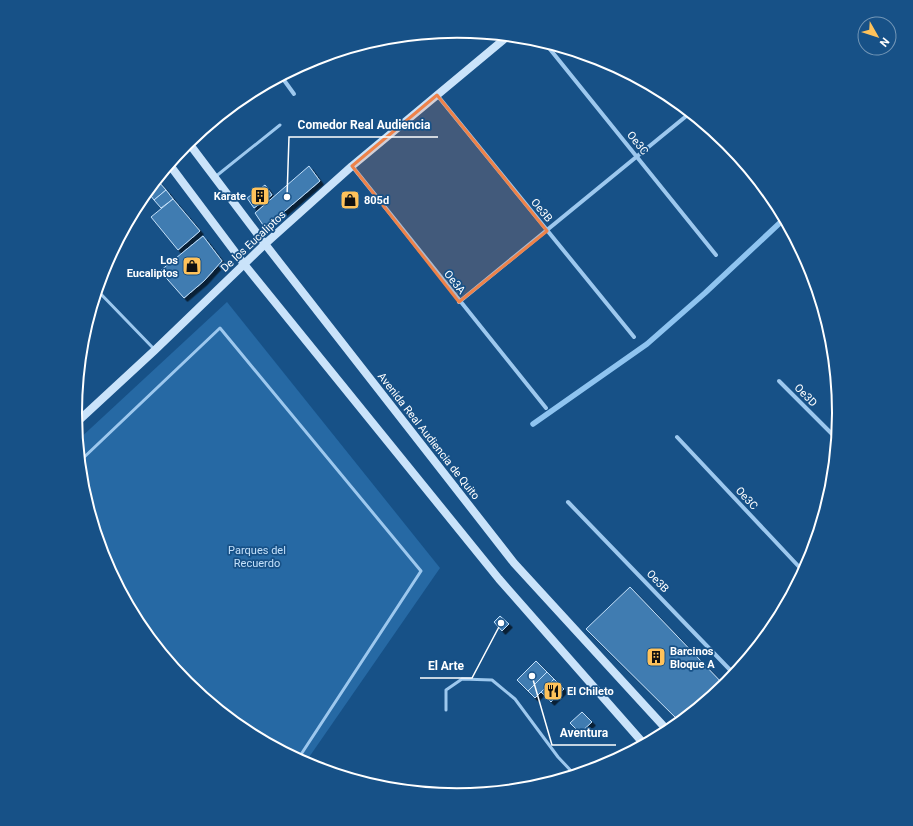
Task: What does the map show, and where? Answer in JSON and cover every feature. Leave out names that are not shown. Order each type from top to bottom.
[{"type":"main road","name":"De los Eucaliptos","points":[[82,417],[155,350],[265,244],[352,166],[502,41]]},
{"type":"main road","name":"Avenida Real Audiencia de Quito","points":[[192,147],[265,244],[514,563],[663,726]]},
{"type":"main road","points":[[173,169],[244,264],[499,579],[640,740]]},
{"type":"street","name":"Oe3C","points":[[551,50],[716,254]]},
{"type":"street","points":[[284,80],[294,94]]},
{"type":"street","name":"Oe3B","points":[[436,95],[634,337]]},
{"type":"street","points":[[459,302],[686,116]]},
{"type":"street","name":"Oe3A","points":[[352,166],[459,302],[546,408]]},
{"type":"street","name":"Oe3D","points":[[779,381],[831,433]]},
{"type":"street","name":"Oe3C","points":[[677,437],[799,566]]},
{"type":"street","name":"Oe3B","points":[[568,502],[730,669]]},
{"type":"lane","points":[[214,178],[280,125]]},
{"type":"lane","points":[[100,294],[155,350]]},
{"type":"lane","points":[[84,457],[220,328],[421,571],[301,754]]},
{"type":"lane","points":[[446,710],[446,690],[462,679],[492,680],[515,699],[558,757],[570,770]]},
{"type":"highlighted area","points":[[437,95],[547,231],[459,302],[352,166]]},
{"type":"green space","name":"Parques del Recuerdo","points":[[227,302],[440,568],[309,757],[269,738],[228,711],[191,678],[159,641],[145,621],[120,579],[101,534],[89,486],[82,436]]},
{"type":"building","points":[[309,166],[320,181],[265,228],[255,213]]},
{"type":"building","points":[[160,184],[166,190],[154,200],[151,196]]},
{"type":"building","name":"Karate","points":[[265,185],[272,195],[254,208],[247,198]]},
{"type":"building","points":[[166,190],[173,199],[161,208],[154,200]]},
{"type":"building","points":[[173,199],[200,231],[178,250],[151,217]]},
{"type":"building","name":"Los Eucaliptos","points":[[203,236],[222,261],[204,281],[184,298],[160,271]]},
{"type":"building","name":"Barcinos Bloque A","points":[[630,587],[720,680],[676,718],[586,629]]},
{"type":"building","points":[[500,616],[509,624],[502,631],[494,622]]},
{"type":"building","points":[[536,661],[547,672],[528,691],[517,680]]},
{"type":"building","points":[[547,672],[554,679],[535,698],[528,691]]},
{"type":"building","name":"El Chileto","points":[[554,679],[564,689],[551,702],[541,692]]},
{"type":"building","points":[[582,712],[592,722],[580,733],[570,723]]},
{"type":"waterway","points":[[533,424],[647,344],[705,293],[779,223]]},
{"type":"place","name":"Karate","points":[[260,196]]},
{"type":"place","name":"Comedor Real Audiencia","points":[[287,197]]},
{"type":"place","name":"805d","points":[[350,200]]},
{"type":"place","name":"Los Eucaliptos","points":[[192,266]]},
{"type":"place","name":"El Arte","points":[[501,623]]},
{"type":"place","name":"Barcinos Bloque A","points":[[656,657]]},
{"type":"place","name":"Aventura","points":[[532,676]]},
{"type":"place","name":"El Chileto","points":[[553,691]]}]
